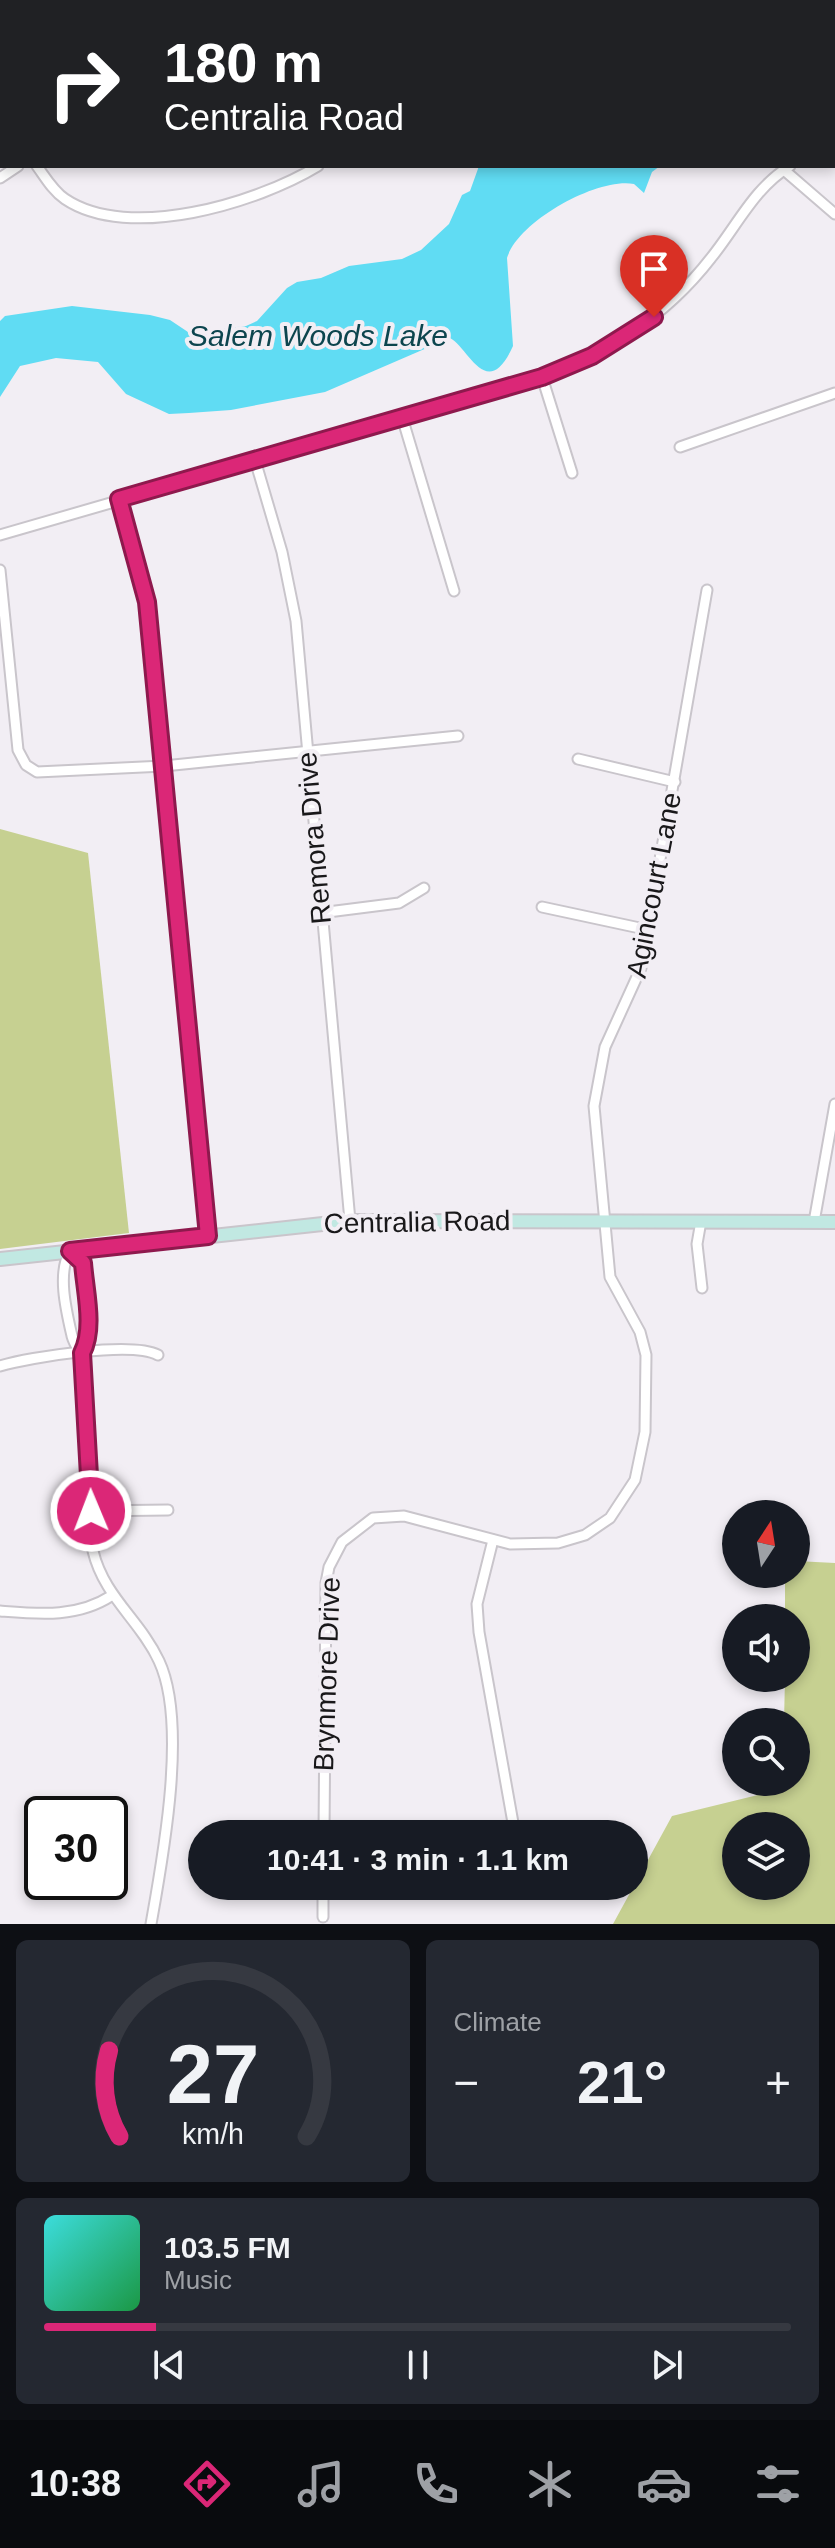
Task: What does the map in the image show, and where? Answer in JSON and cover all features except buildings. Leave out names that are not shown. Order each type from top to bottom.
[{"type":"main road","name":"Centralia Road","points":[[0,1259],[350,1221],[835,1222]]},
{"type":"street","points":[[39,168],[61,196],[73,203],[121,216],[159,216],[209,208],[266,191],[314,168]]},
{"type":"street","points":[[0,535],[542,377],[592,356],[654,317],[694,280],[759,190],[787,168],[835,214]]},
{"type":"street","points":[[542,377],[572,473]]},
{"type":"street","points":[[680,447],[835,393]]},
{"type":"street","points":[[402,417],[454,591]]},
{"type":"street","name":"Remora Drive","points":[[255,460],[290,586],[350,1221]]},
{"type":"street","points":[[119,499],[147,602],[208,1236]]},
{"type":"street","points":[[0,570],[18,750],[30,768],[45,774],[306,753],[458,736]]},
{"type":"street","name":"Agincourt Lane","points":[[608,1221],[594,1130],[596,1087],[605,1047],[633,990],[649,930],[707,590]]},
{"type":"street","points":[[578,759],[675,782]]},
{"type":"street","points":[[320,913],[399,903],[424,888]]},
{"type":"street","points":[[542,907],[649,930]]},
{"type":"street","points":[[814,1222],[835,1104]]},
{"type":"street","name":"Brynmore Drive","points":[[324,1820],[326,1583],[335,1552],[361,1524],[389,1514],[493,1540],[532,1546],[585,1535],[610,1518],[635,1480],[645,1432],[646,1355],[640,1332],[610,1277],[606,1250],[608,1221]]},
{"type":"street","points":[[701,1221],[697,1244],[702,1288]]},
{"type":"street","points":[[82,1353],[73,1340],[62,1265],[70,1251],[83,1263],[89,1339],[82,1353],[93,1551],[111,1596],[152,1648],[168,1685],[168,1811],[151,1924]]},
{"type":"street","points":[[0,1366],[82,1353],[136,1349],[158,1355]]},
{"type":"street","points":[[91,1511],[168,1510]]},
{"type":"street","points":[[493,1540],[477,1604],[479,1632],[513,1820]]},
{"type":"street","points":[[0,1611],[76,1612],[111,1596]]},
{"type":"street","points":[[323,1900],[323,1917]]},
{"type":"green space","points":[[0,829],[88,853],[129,1233],[0,1249]]},
{"type":"green space","points":[[810,1562],[835,1563],[835,1924],[613,1924],[626,1900],[648,1900],[648,1860],[672,1816],[754,1796],[810,1796],[810,1708],[784,1708],[785,1692],[810,1692],[810,1604],[785,1604],[785,1588],[810,1588]]},
{"type":"water","name":"Salem Woods Lake","points":[[478,168],[657,168],[652,172],[644,193],[634,184],[601,187],[561,204],[526,230],[514,244],[507,258],[513,346],[495,370],[487,371],[479,367],[450,338],[325,392],[231,410],[169,414],[126,394],[98,362],[56,358],[20,366],[0,397],[0,321],[5,316],[72,306],[150,315],[170,320],[188,332],[246,326],[257,321],[287,288],[297,282],[321,278],[349,266],[402,259],[421,250],[449,224],[462,195],[470,191]]},
{"type":"route","points":[[91,1511],[82,1353],[89,1339],[83,1263],[70,1251],[208,1236],[147,602],[119,499],[542,377],[592,356],[654,317]]}]
